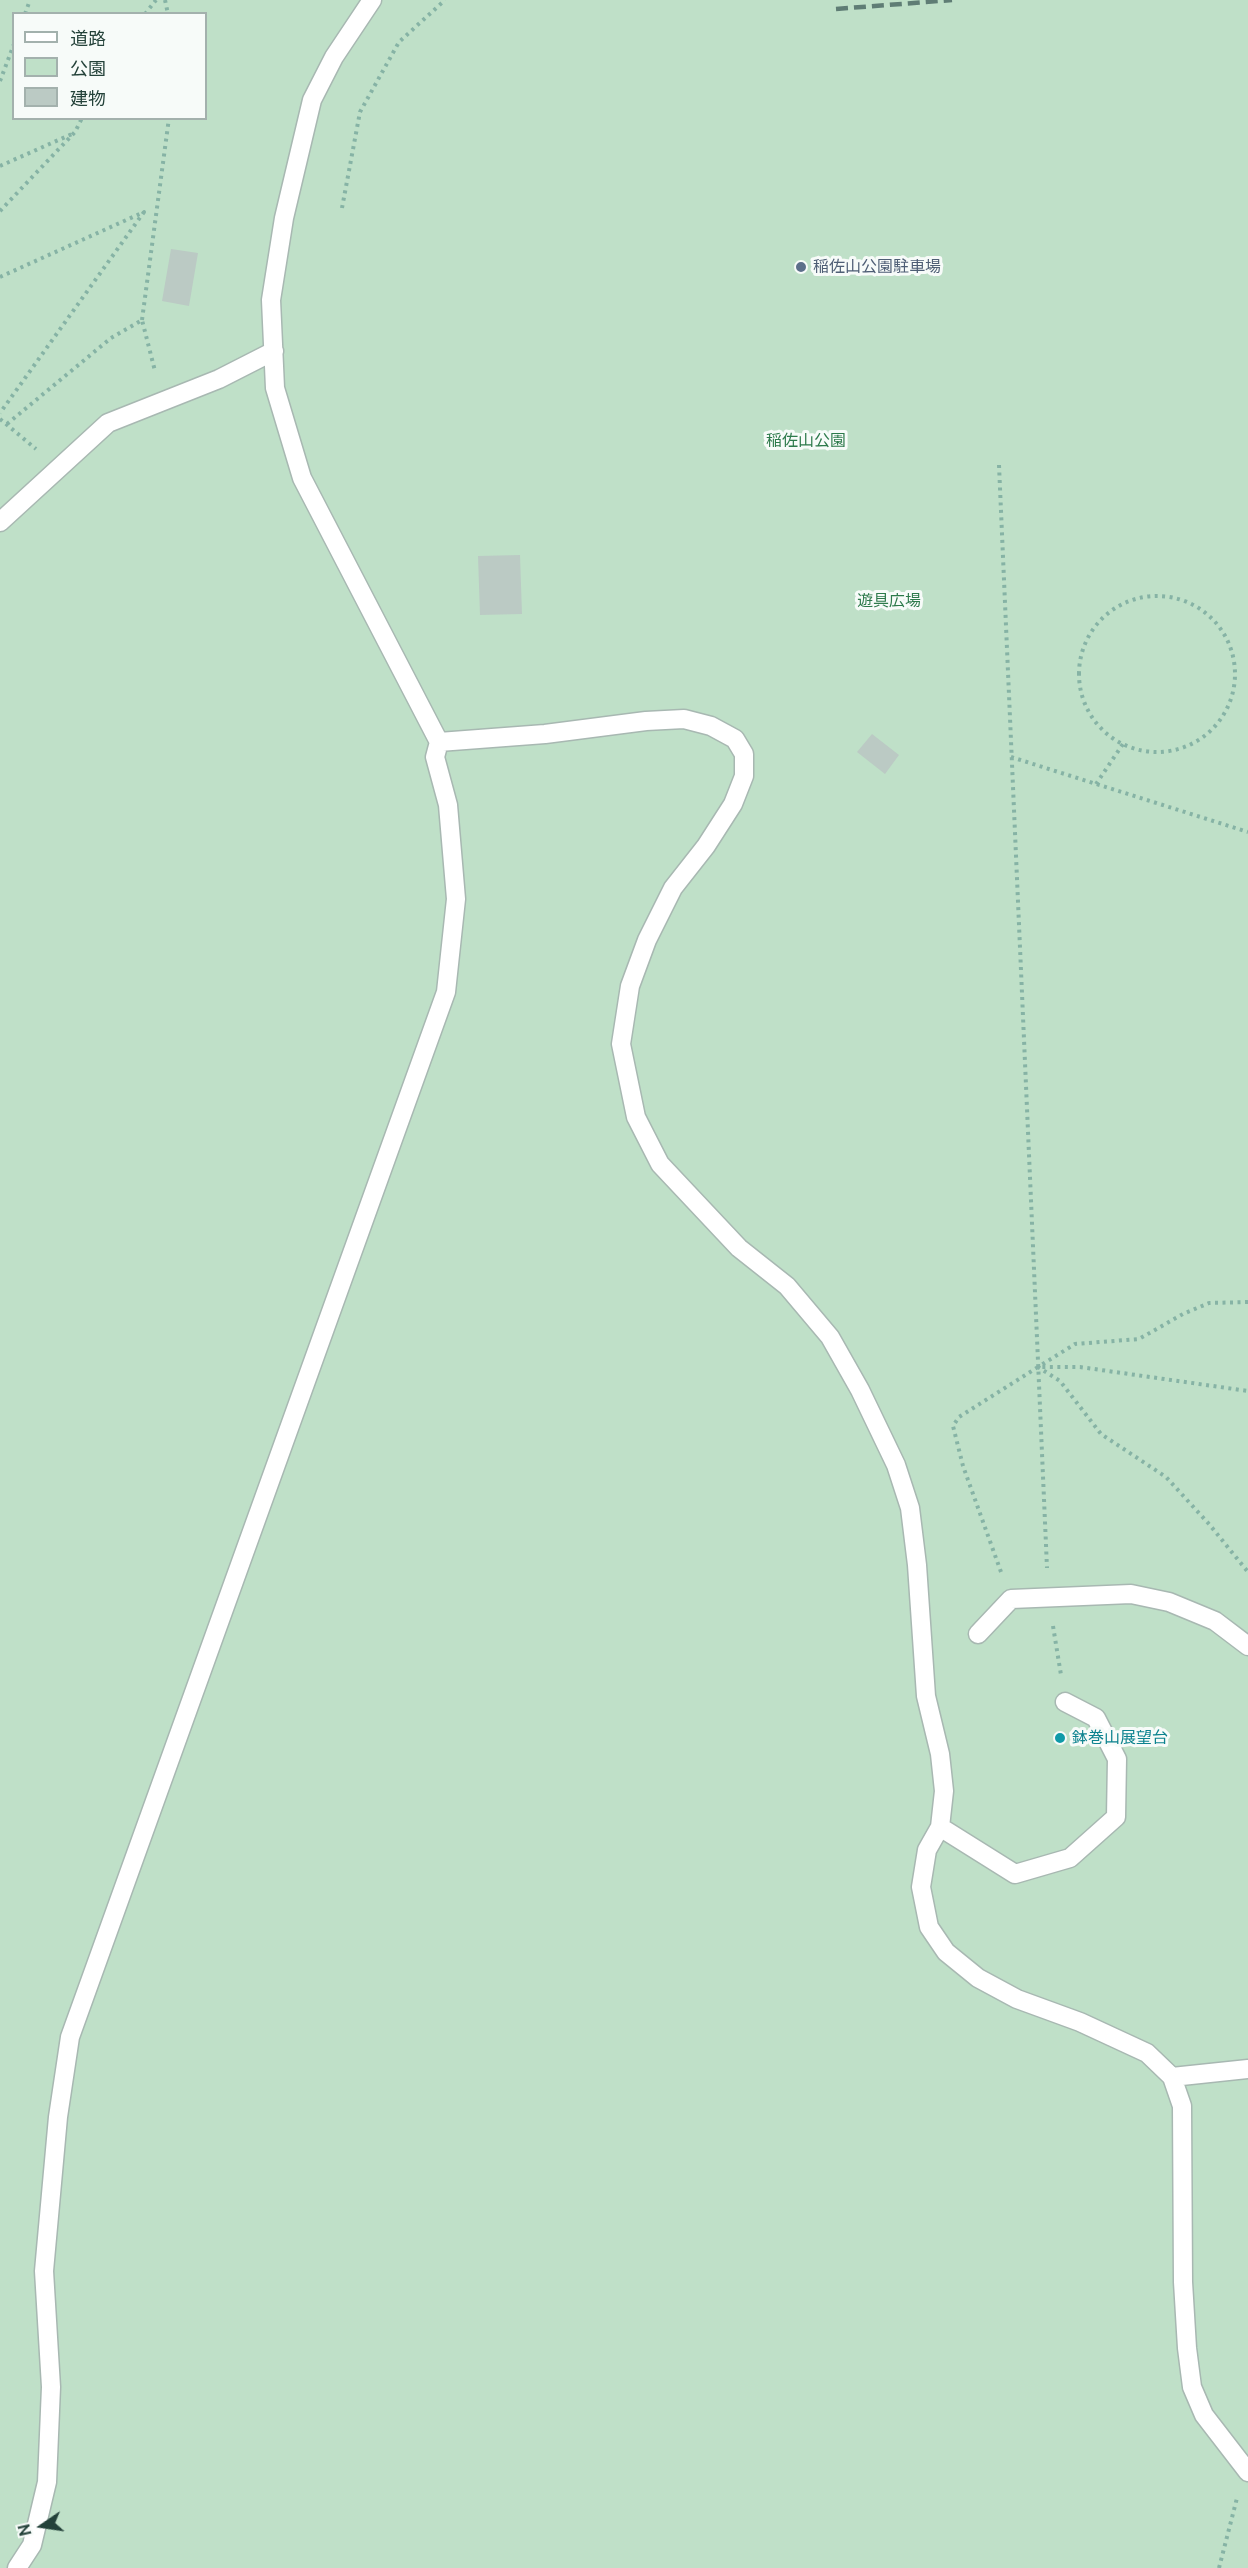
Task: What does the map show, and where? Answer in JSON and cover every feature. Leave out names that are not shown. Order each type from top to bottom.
[{"type":"street","points":[[17,2568],[32,2545],[47,2482],[51,2386],[44,2271],[58,2117],[70,2037],[446,992],[456,899],[447,805],[435,757],[439,742],[302,478],[275,388],[271,300],[284,218],[312,100],[334,57],[372,0]]},
{"type":"street","points":[[0,522],[108,423],[219,379],[274,351]]},
{"type":"street","points":[[439,742],[545,734],[646,721],[684,719],[711,726],[735,739],[744,754],[744,776],[733,804],[706,846],[673,888],[647,940],[630,986],[621,1044],[636,1117],[660,1164],[739,1248],[787,1286],[830,1337],[860,1390],[896,1465],[910,1508],[917,1565],[926,1696],[940,1754],[944,1791],[940,1827],[927,1850],[921,1887],[929,1927],[946,1952],[978,1978],[1017,1999],[1080,2022],[1147,2053],[1172,2077],[1182,2106],[1183,2282],[1192,2387],[1204,2415],[1246,2470]]},
{"type":"street","points":[[978,1634],[1011,1599],[1131,1594],[1169,1602],[1215,1621],[1248,1646]]},
{"type":"street","points":[[940,1827],[1015,1874],[1070,1858],[1116,1817],[1117,1759],[1096,1718],[1065,1702]]},
{"type":"street","points":[[1172,2077],[1248,2069]]},
{"type":"street","points":[[1246,2470],[1248,2448]]},
{"type":"path","points":[[147,12],[156,0]]},
{"type":"path","points":[[342,208],[360,112],[399,42],[445,0]]},
{"type":"path","points":[[0,81],[12,49]]},
{"type":"path","points":[[0,211],[75,132],[81,120]]},
{"type":"path","points":[[162,401],[142,320],[169,120]]},
{"type":"path","points":[[0,166],[75,132]]},
{"type":"path","points":[[0,277],[144,212],[0,413]]},
{"type":"path","points":[[7,424],[111,338],[142,320]]},
{"type":"path","points":[[0,419],[59,470]]},
{"type":"path","points":[[999,465],[1049,1598],[1065,1702]]},
{"type":"path","points":[[1167,595],[1192,603],[1212,618],[1228,640],[1235,665],[1233,691],[1224,715],[1206,735],[1184,747],[1159,753],[1132,749],[1123,744],[1110,737],[1092,718],[1081,694],[1078,668],[1084,643],[1097,621],[1118,605],[1142,596],[1167,595]]},
{"type":"path","points":[[1096,784],[1123,744]]},
{"type":"path","points":[[1011,757],[1248,832]]},
{"type":"path","points":[[1011,1599],[963,1466],[953,1426],[959,1417],[1075,1344],[1139,1339],[1183,1314],[1209,1303],[1248,1302]]},
{"type":"path","points":[[1038,1367],[1080,1367],[1248,1391]]},
{"type":"path","points":[[1038,1367],[1059,1381],[1101,1434],[1166,1477],[1209,1524],[1248,1572]]},
{"type":"path","points":[[1219,2568],[1246,2470]]},
{"type":"green space","points":[[0,0],[1248,0],[1248,2568],[0,2568]]},
{"type":"building","points":[[171,249],[198,253],[189,306],[162,301]]},
{"type":"building","points":[[520,555],[522,614],[480,615],[478,556]]},
{"type":"building","points":[[872,734],[899,755],[885,774],[857,752]]},
{"type":"railway","points":[[836,9],[952,0]]},
{"type":"place","name":"稲佐山公園駐車場","points":[[801,267]]},
{"type":"place","name":"鉢巻山展望台","points":[[1060,1738]]},
{"type":"park label","name":"稲佐山公園","points":[[806,441]]},
{"type":"park label","name":"遊具広場","points":[[889,601]]}]
